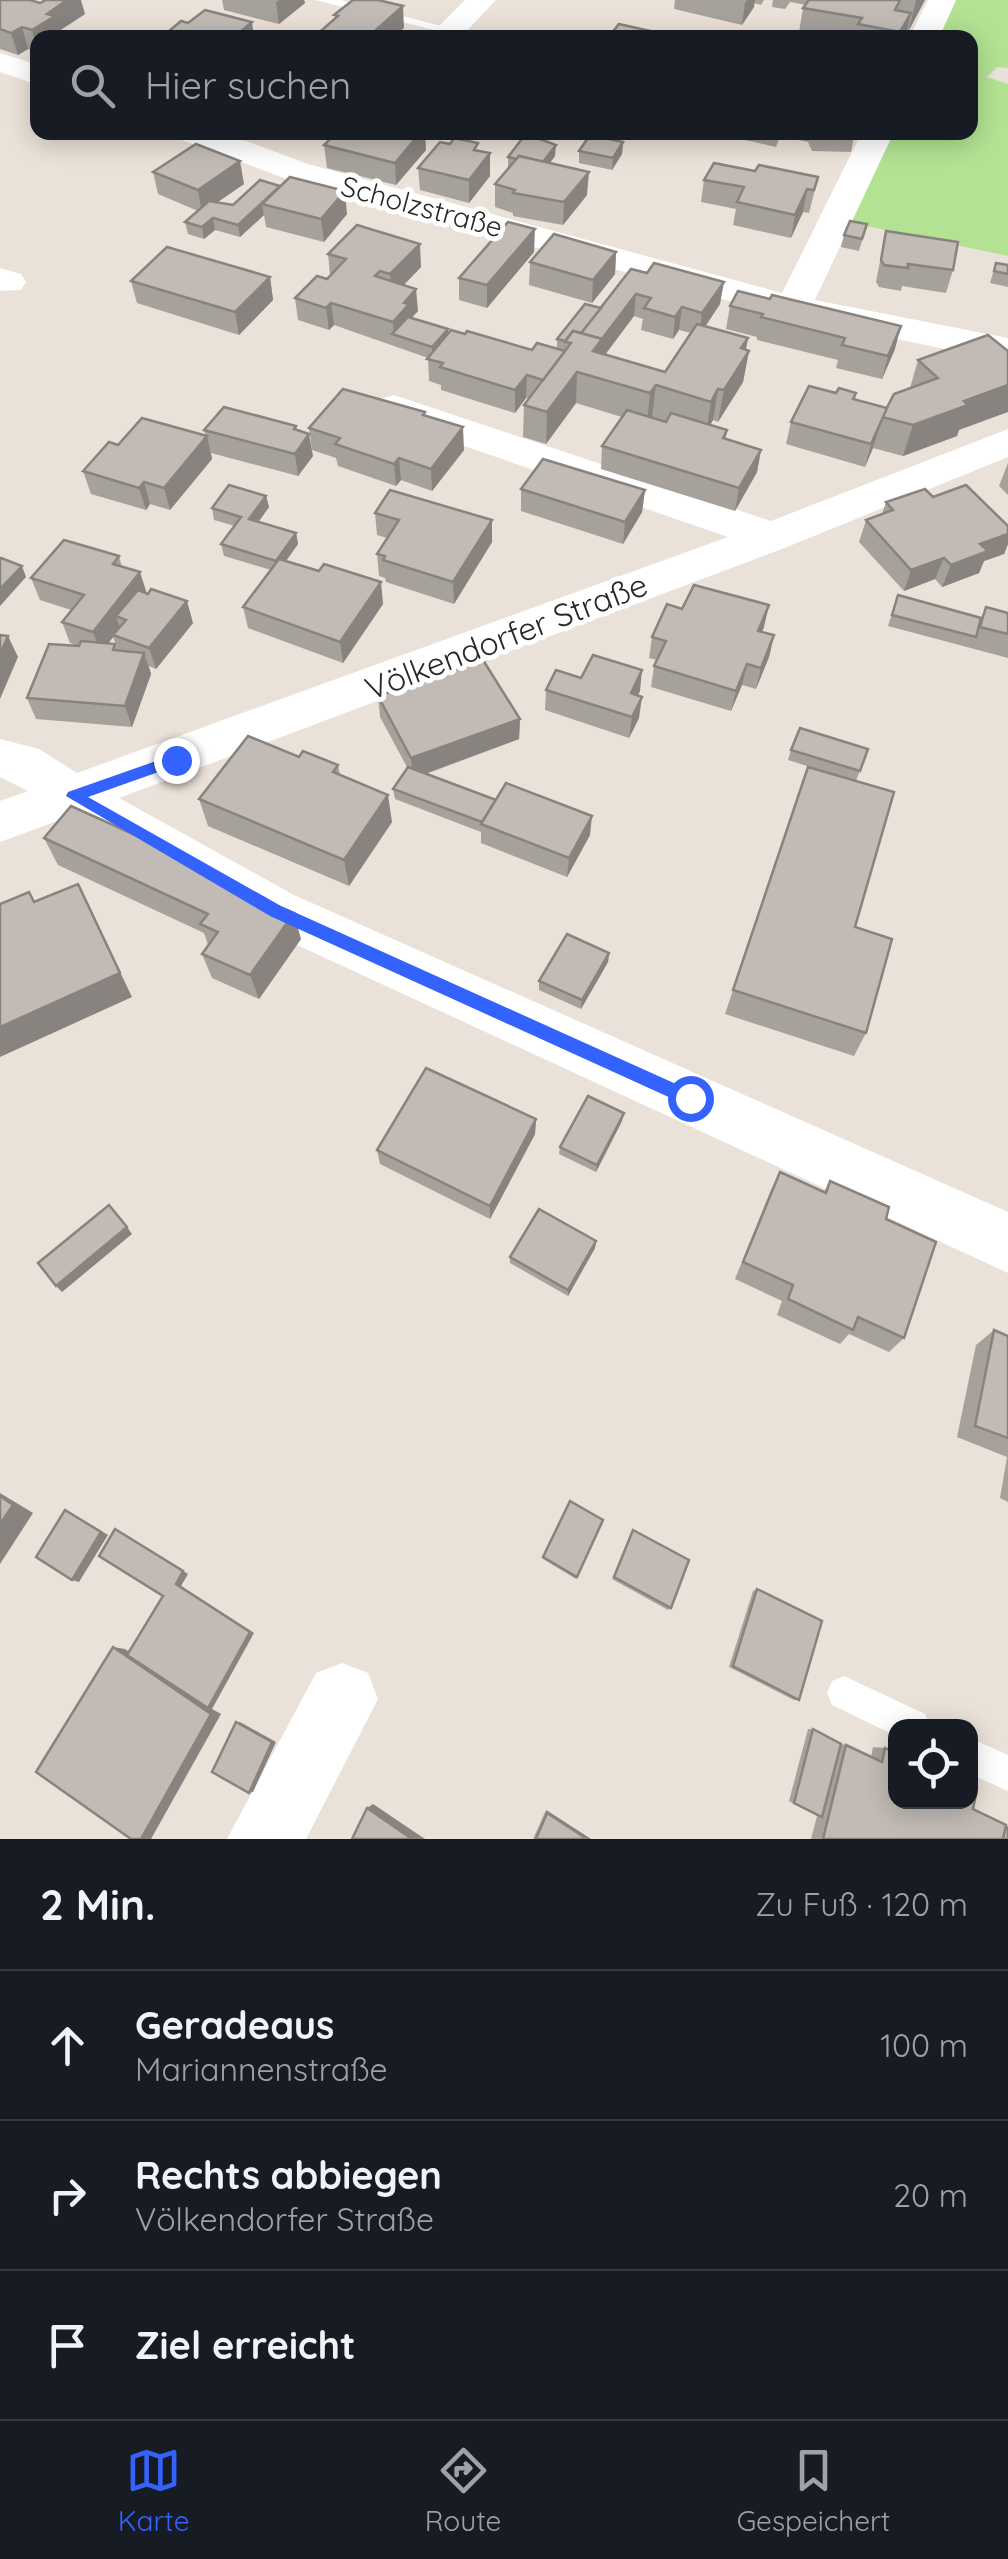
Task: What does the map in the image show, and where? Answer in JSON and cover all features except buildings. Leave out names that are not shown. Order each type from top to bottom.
[{"type":"street","points":[[450,30],[482,0]]},
{"type":"street","points":[[928,30],[942,0]]},
{"type":"street","points":[[0,62],[30,73]]},
{"type":"street","name":"Scholzstraße","points":[[211,140],[296,172],[793,306],[1008,350]]},
{"type":"street","points":[[793,306],[874,140]]},
{"type":"street","points":[[296,172],[324,146]]},
{"type":"street","points":[[354,395],[772,537]]},
{"type":"street","name":"Völkendorfer Straße","points":[[0,822],[772,537],[1008,442]]},
{"type":"street","points":[[0,758],[22,762],[73,796],[276,911],[1008,1242]]},
{"type":"street","points":[[266,1839],[342,1699]]},
{"type":"lane","points":[[322,0],[431,30]]},
{"type":"lane","points":[[844,1692],[899,1719]]},
{"type":"lane","points":[[978,1759],[1008,1773]]},
{"type":"green space","points":[[955,0],[1008,0],[1008,68],[997,67],[987,77],[1008,84],[1008,256],[848,222],[888,140],[978,140],[978,30],[940,30]]},
{"type":"route","points":[[176,760],[73,796],[276,911],[690,1098]]}]
